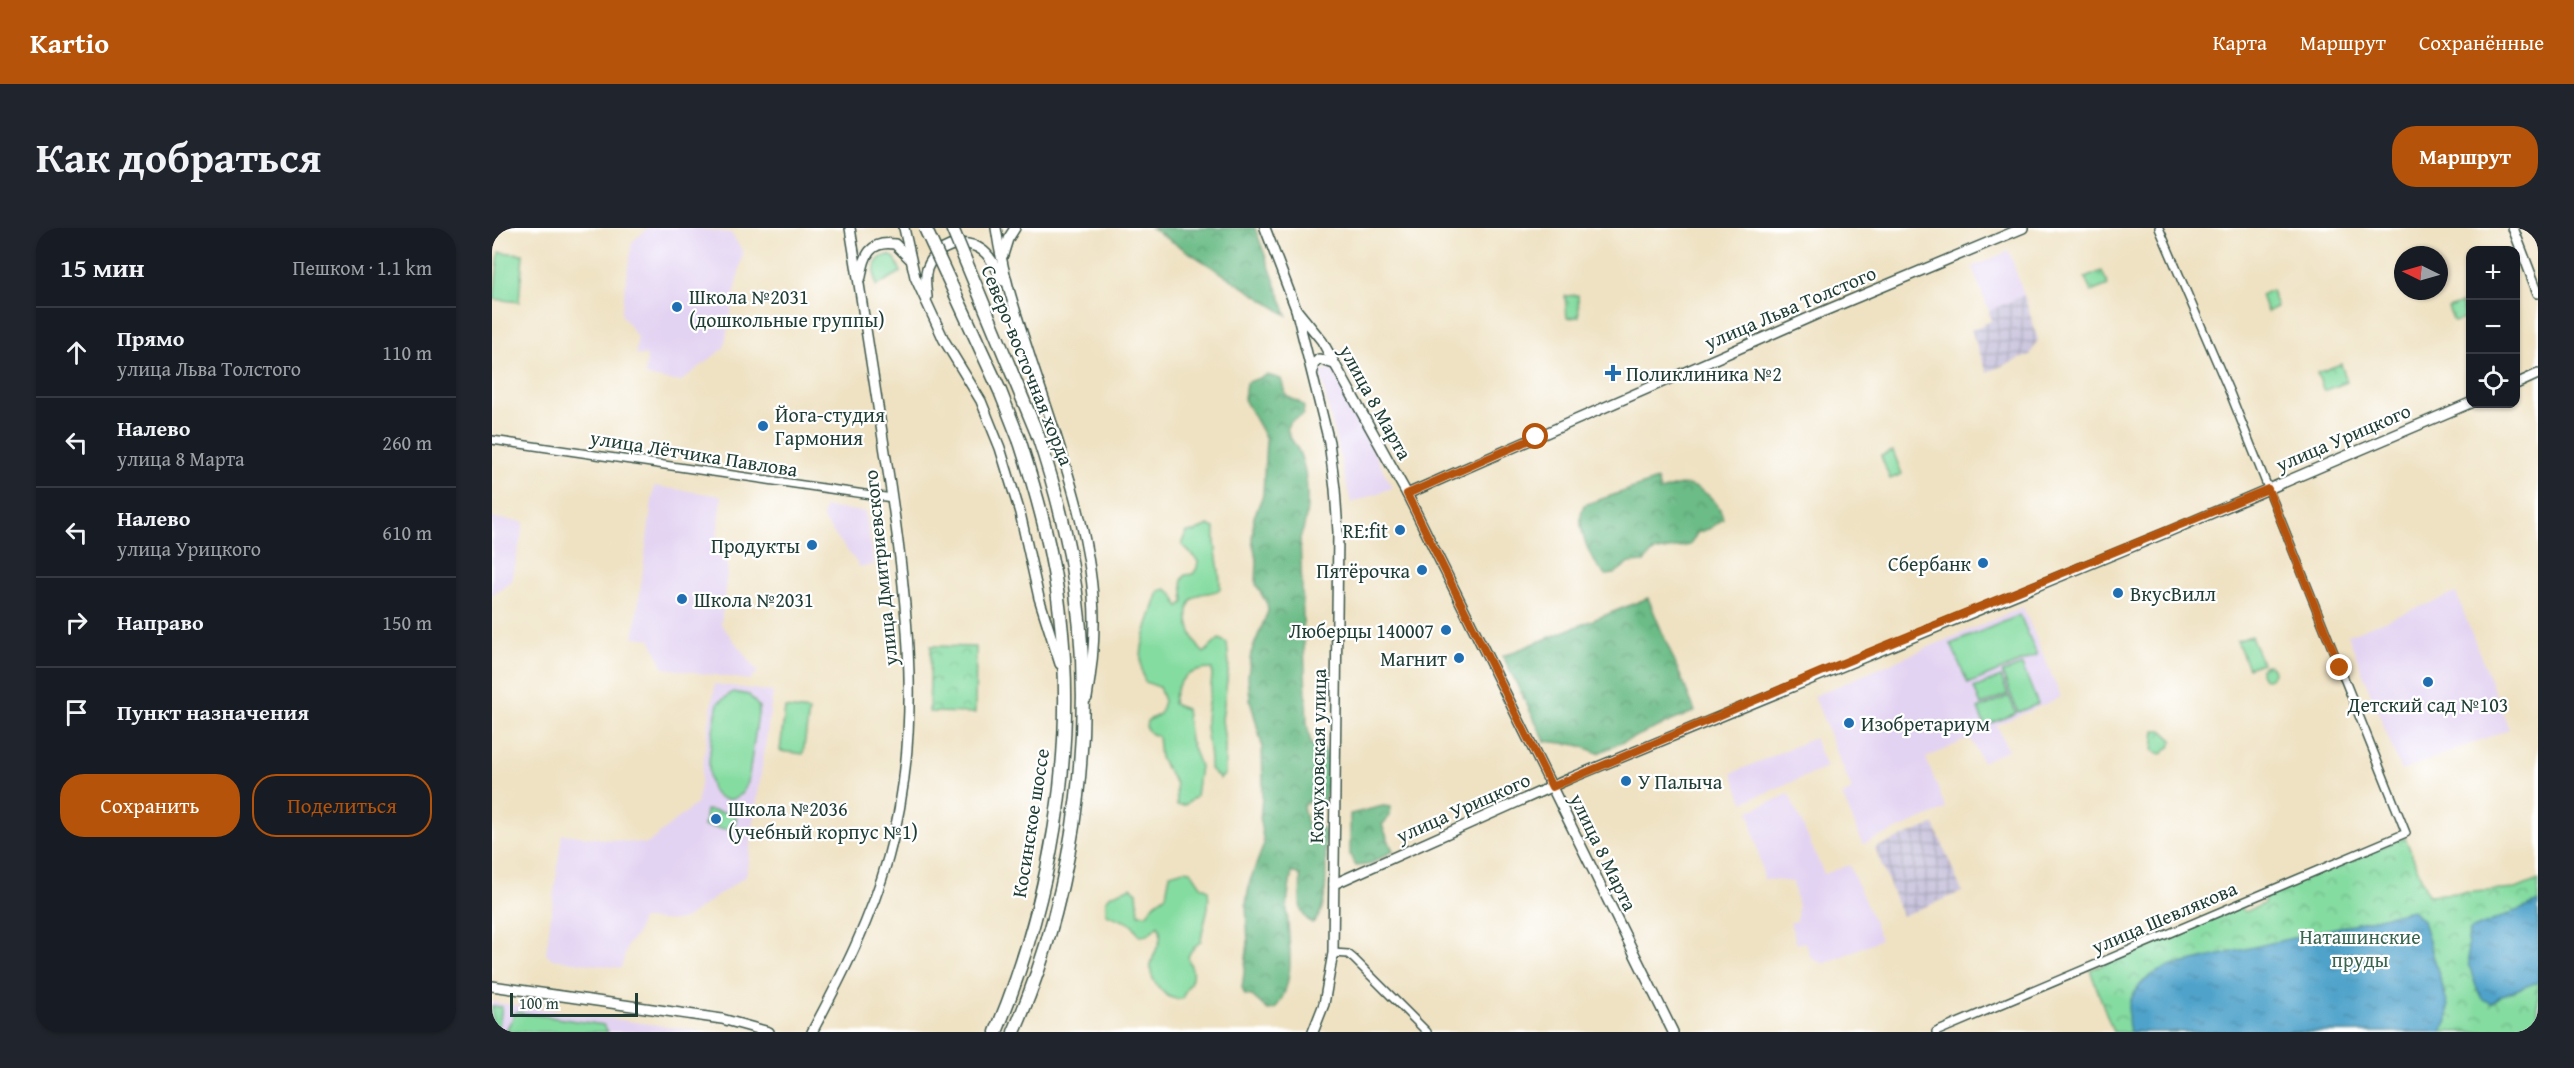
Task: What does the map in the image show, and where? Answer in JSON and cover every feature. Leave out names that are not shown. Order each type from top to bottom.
[{"type":"highway","name":"Северо-восточная хорда","points":[[925,228],[1000,391],[1020,442],[1046,530],[1060,614]]},
{"type":"highway","name":"Северо-восточная хорда","points":[[952,228],[1038,436],[1056,491],[1070,555],[1080,645],[1081,733]]},
{"type":"highway","name":"Косинское шоссе","points":[[996,1032],[1023,960],[1047,866],[1062,754],[1064,682],[1060,614]]},
{"type":"highway","name":"Косинское шоссе","points":[[1014,1032],[1038,969],[1059,895],[1071,832],[1081,733]]},
{"type":"street","name":"улица Дмитриевского","points":[[812,1032],[856,945],[879,889],[894,832],[903,782],[911,686],[905,591],[850,228]]},
{"type":"street","points":[[904,228],[911,261],[929,308],[981,401],[1000,448],[1064,682]]},
{"type":"street","points":[[996,228],[1006,286],[1070,484],[1089,572],[1094,625],[1091,672],[1081,733]]},
{"type":"street","points":[[1002,261],[1008,238],[1015,228]]},
{"type":"street","points":[[1264,228],[1296,309]]},
{"type":"street","points":[[1270,228],[1272,246]]},
{"type":"street","name":"улица Льва Толстого","points":[[1407,494],[1822,312],[2023,228]]},
{"type":"street","points":[[2159,228],[2268,489]]},
{"type":"street","points":[[2513,228],[2538,293]]},
{"type":"street","points":[[859,285],[864,258],[876,245],[884,243],[899,246],[911,261]]},
{"type":"street","points":[[929,308],[927,268],[938,252],[950,246],[962,244],[981,249],[990,259],[1006,286]]},
{"type":"street","name":"улица 8 Марта","points":[[1296,309],[1314,330],[1407,494],[1673,1032]]},
{"type":"street","name":"Кожуховская улица","points":[[1296,309],[1329,442],[1338,532],[1333,953],[1324,1004],[1313,1032]]},
{"type":"street","points":[[1312,374],[1313,365],[1319,359],[1334,364]]},
{"type":"street","points":[[2520,382],[2538,374]]},
{"type":"street","name":"улица Урицкого","points":[[1334,884],[1552,787],[1821,672],[2268,489],[2466,405]]},
{"type":"street","name":"улица Лётчика Павлова","points":[[492,440],[892,498]]},
{"type":"street","name":"улица Шевлякова","points":[[1936,1032],[2406,833],[2268,489]]},
{"type":"street","points":[[1333,953],[1348,954],[1354,959],[1427,1032]]},
{"type":"street","points":[[492,986],[722,1019],[769,1032]]},
{"type":"shaded area","name":"Школа №2031 (дошкольные группы)","points":[[648,228],[694,228],[731,233],[743,252],[724,348],[680,382],[645,376],[647,356],[636,355],[637,337],[621,314],[632,242]]},
{"type":"shaded area","points":[[2009,251],[2024,295],[1989,311],[1972,267]]},
{"type":"shaded area","points":[[2024,295],[2038,340],[2030,355],[1987,372],[1971,330],[1991,321],[1989,311]]},
{"type":"shaded area","points":[[1332,368],[1392,488],[1351,503],[1320,372]]},
{"type":"shaded area","name":"Школа №2031","points":[[654,486],[722,496],[715,552],[728,565],[721,624],[758,672],[749,680],[664,668],[650,639],[634,637]]},
{"type":"shaded area","points":[[824,507],[865,512],[874,565],[860,567],[823,519]]},
{"type":"shaded area","points":[[492,518],[524,522],[512,581],[492,596]]},
{"type":"shaded area","name":"Детский сад №103","points":[[2456,593],[2509,729],[2401,771],[2348,635]]},
{"type":"shaded area","points":[[2023,607],[2061,697],[1997,725],[2008,750],[1982,762],[1970,738],[1926,758],[1946,809],[1863,844],[1842,795],[1852,790],[1814,696]]},
{"type":"shaded area","name":"Школа №2036 (учебный корпус №1)","points":[[715,684],[773,692],[746,876],[686,918],[678,921],[641,919],[637,934],[628,944],[621,968],[552,959],[546,953],[562,834],[647,844],[697,803]]},
{"type":"shaded area","points":[[1814,738],[1826,768],[1743,802],[1732,773]]},
{"type":"shaded area","points":[[1789,794],[1824,874],[1849,865],[1881,939],[1824,964],[1811,958],[1805,942],[1797,944],[1790,923],[1796,921],[1798,908],[1793,882],[1764,879],[1749,811]]},
{"type":"shaded area","points":[[1934,824],[1962,892],[1902,916],[1875,848]]},
{"type":"shaded area","points":[[492,1002],[707,1032],[492,1032]]},
{"type":"green space","points":[[1151,228],[1255,228],[1287,315]]},
{"type":"green space","points":[[499,252],[523,254],[519,302],[494,299]]},
{"type":"green space","points":[[889,255],[895,258],[901,272],[876,286],[874,270],[876,262]]},
{"type":"green space","points":[[2102,271],[2108,285],[2091,292],[2085,278]]},
{"type":"green space","points":[[2271,290],[2277,307],[2267,312],[2261,295]]},
{"type":"green space","points":[[1578,295],[1579,317],[1567,318],[1565,296]]},
{"type":"green space","points":[[2461,303],[2466,318],[2454,322],[2448,308]]},
{"type":"green space","points":[[2341,364],[2347,382],[2324,391],[2317,373]]},
{"type":"green space","points":[[1267,375],[1281,379],[1286,396],[1304,407],[1303,415],[1291,421],[1288,429],[1300,454],[1307,485],[1307,508],[1300,538],[1307,723],[1311,745],[1325,750],[1329,764],[1326,794],[1321,808],[1309,802],[1303,806],[1307,825],[1323,828],[1325,834],[1326,883],[1322,908],[1312,923],[1306,918],[1300,902],[1300,875],[1292,872],[1287,909],[1290,960],[1287,986],[1275,1009],[1268,1010],[1252,996],[1245,995],[1242,988],[1248,943],[1246,904],[1250,881],[1264,844],[1260,822],[1263,784],[1262,745],[1250,699],[1248,676],[1251,653],[1268,611],[1267,604],[1256,584],[1257,561],[1252,540],[1254,517],[1263,495],[1266,439],[1244,399],[1246,383]]},
{"type":"green space","points":[[1893,451],[1902,474],[1890,479],[1881,456]]},
{"type":"green space","points":[[1657,480],[1660,491],[1683,485],[1703,491],[1714,501],[1723,519],[1711,528],[1697,533],[1690,545],[1653,552],[1644,562],[1629,563],[1614,574],[1606,575],[1594,561],[1585,542],[1581,522],[1584,505]]},
{"type":"green space","points":[[1208,525],[1215,528],[1220,589],[1198,595],[1192,600],[1188,615],[1191,632],[1204,653],[1219,639],[1227,643],[1229,665],[1222,720],[1225,774],[1220,779],[1210,769],[1206,719],[1212,669],[1196,671],[1180,682],[1174,696],[1173,704],[1186,709],[1190,740],[1200,766],[1196,796],[1185,805],[1177,805],[1176,784],[1160,758],[1158,736],[1151,734],[1146,728],[1147,721],[1160,714],[1164,701],[1159,687],[1145,682],[1141,659],[1142,647],[1159,591],[1166,589],[1172,593],[1179,607],[1184,602],[1182,580],[1185,575],[1193,574],[1198,561],[1182,545],[1187,532],[1195,532]]},
{"type":"green space","points":[[1648,598],[1695,711],[1598,753],[1578,745],[1545,741],[1503,656]]},
{"type":"green space","points":[[2020,615],[2037,655],[1968,684],[1951,644]]},
{"type":"green space","points":[[2251,636],[2262,663],[2248,668],[2237,641]]},
{"type":"green space","points":[[931,646],[976,647],[975,713],[929,712]]},
{"type":"green space","points":[[2022,665],[2038,704],[2018,712],[2002,673]]},
{"type":"green space","points":[[2267,665],[2272,667],[2274,672],[2272,677],[2267,679],[2262,677],[2260,672],[2262,667]]},
{"type":"green space","points":[[2001,677],[2008,694],[1981,705],[1974,688]]},
{"type":"green space","points":[[733,692],[749,695],[759,707],[748,782],[742,794],[726,799],[720,798],[713,792],[709,769],[718,703]]},
{"type":"green space","points":[[2009,696],[2016,713],[1985,726],[1978,709]]},
{"type":"green space","points":[[785,708],[809,711],[803,754],[780,751]]},
{"type":"green space","points":[[2155,730],[2162,730],[2173,740],[2170,747],[2162,754],[2153,751]]},
{"type":"green space","points":[[1383,806],[1391,807],[1390,816],[1382,825],[1393,851],[1368,865],[1356,866],[1350,855],[1350,814]]},
{"type":"green space","points":[[706,810],[737,814],[734,830],[704,826]]},
{"type":"green space","name":"Наташинские пруды","points":[[2405,837],[2428,895],[2516,889],[2538,880],[2538,1032],[2113,1032],[2090,970],[2239,907],[2245,912],[2264,904],[2265,896]]},
{"type":"green space","points":[[1184,870],[1191,871],[1201,886],[1208,890],[1208,903],[1201,941],[1188,957],[1193,972],[1192,978],[1182,999],[1179,999],[1170,998],[1163,992],[1154,980],[1151,971],[1151,963],[1160,940],[1158,925],[1148,935],[1140,936],[1132,924],[1106,914],[1106,900],[1111,895],[1131,887],[1137,892],[1139,914],[1147,914],[1155,903],[1166,895],[1170,874]]},
{"type":"green space","points":[[492,1006],[502,1007],[498,1032],[492,1032]]},
{"type":"green space","points":[[516,1012],[604,1025],[608,1032],[505,1032]]},
{"type":"water","name":"Наташинские пруды","points":[[2538,902],[2538,982],[2502,995],[2492,1003],[2482,999],[2468,956],[2470,930]]},
{"type":"water","name":"Наташинские пруды","points":[[2412,910],[2423,921],[2448,1005],[2448,1021],[2442,1032],[2130,1032],[2128,1010],[2135,992],[2148,978],[2168,967]]},
{"type":"place","name":"Школа №2031 (дошкольные группы)","points":[[677,307]]},
{"type":"place","name":"Поликлиника №2","points":[[1613,373]]},
{"type":"place","name":"Йога-студия Гармония","points":[[763,426]]},
{"type":"place","name":"RE:fit","points":[[1400,530]]},
{"type":"place","name":"Продукты","points":[[812,545]]},
{"type":"place","name":"Сбербанк","points":[[1983,563]]},
{"type":"place","name":"Пятёрочка","points":[[1422,570]]},
{"type":"place","name":"ВкусВилл","points":[[2118,593]]},
{"type":"place","name":"Школа №2031","points":[[682,599]]},
{"type":"place","name":"Люберцы 140007","points":[[1446,630]]},
{"type":"place","name":"Магнит","points":[[1459,658]]},
{"type":"place","name":"Детский сад №103","points":[[2428,682]]},
{"type":"place","name":"Изобретариум","points":[[1849,723]]},
{"type":"place","name":"У Палыча","points":[[1626,781]]},
{"type":"place","name":"Школа №2036 (учебный корпус №1)","points":[[716,819]]},
{"type":"route","points":[[1536,437],[1407,494],[1552,787],[1821,672],[2268,489],[2340,668]]}]
